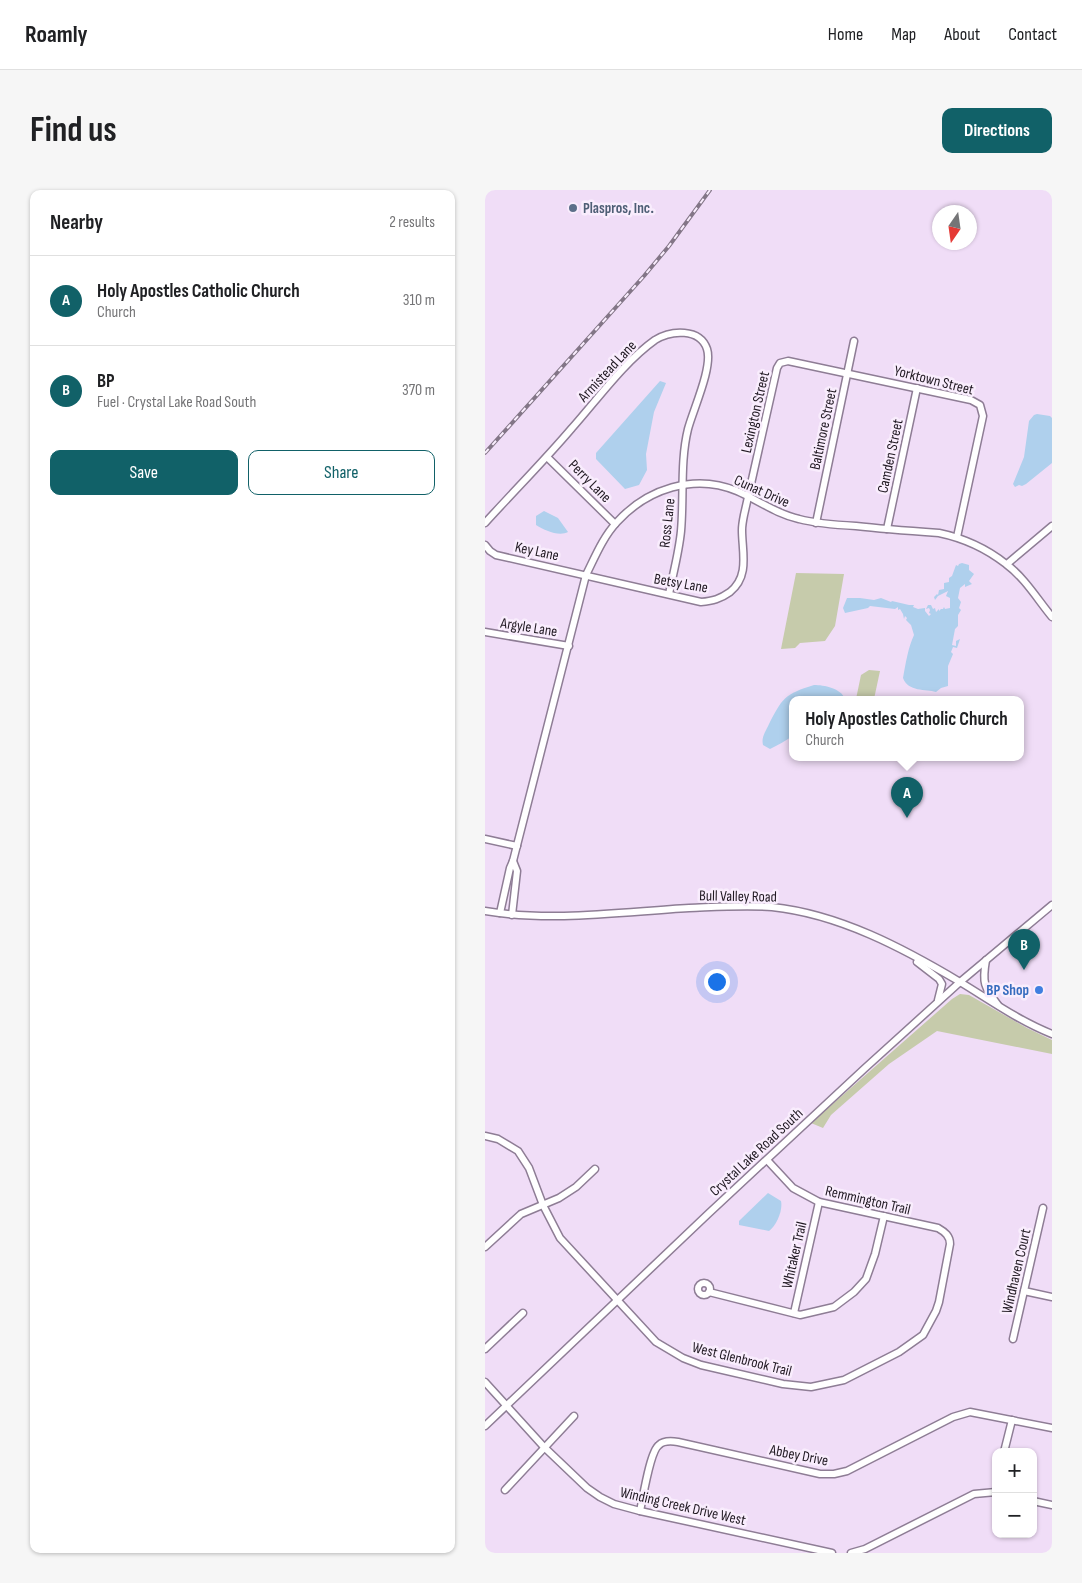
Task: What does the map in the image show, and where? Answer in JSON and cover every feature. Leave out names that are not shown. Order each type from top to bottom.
[{"type":"street","name":"Armistead Lane","points":[[547,457],[624,369],[647,347],[665,335],[679,332],[687,333],[700,338],[709,355],[686,441],[684,484]]},
{"type":"street","name":"Baltimore Street","points":[[816,523],[854,340]]},
{"type":"street","name":"Yorktown Street","points":[[780,363],[792,361],[971,400],[977,403],[983,412],[957,537]]},
{"type":"street","name":"Lexington Street","points":[[749,497],[775,374],[780,363]]},
{"type":"street","name":"Camden Street","points":[[887,529],[917,388]]},
{"type":"street","points":[[485,523],[547,457]]},
{"type":"street","name":"Perry Lane","points":[[547,457],[615,524]]},
{"type":"street","name":"Cunat Drive","points":[[500,913],[586,575],[615,524],[628,511],[648,497],[673,486],[684,484],[716,485],[736,490],[789,517],[816,523],[939,533],[957,537],[981,548],[1007,564],[1052,617]]},
{"type":"street","name":"Ross Lane","points":[[669,594],[681,533],[684,484]]},
{"type":"street","name":"Betsy Lane","points":[[586,575],[701,602],[721,598],[732,590],[741,579],[744,566],[742,530],[749,497]]},
{"type":"street","points":[[1007,564],[1052,526]]},
{"type":"street","name":"Key Lane","points":[[485,545],[496,555],[586,575]]},
{"type":"street","name":"Argyle Lane","points":[[485,632],[569,646]]},
{"type":"street","points":[[485,839],[517,846]]},
{"type":"street","name":"Cunat Drive","points":[[512,915],[517,871],[513,861]]},
{"type":"street","name":"Crystal Lake Road South","points":[[485,1426],[708,1214],[936,1004],[1052,905]]},
{"type":"street","name":"Bull Valley Road","points":[[485,911],[512,915],[561,916],[723,906],[772,907],[815,916],[866,933],[903,950],[960,982],[1002,1010],[1052,1034]]},
{"type":"street","points":[[903,950],[939,979],[942,988],[936,1004]]},
{"type":"street","points":[[986,960],[983,978],[985,986],[1002,1010]]},
{"type":"street","name":"West Glenbrook Trail","points":[[485,1136],[498,1139],[518,1151],[529,1168],[543,1205],[560,1238],[656,1342],[683,1358],[701,1365],[783,1384],[811,1387],[844,1380],[899,1352],[923,1335],[939,1302],[950,1244],[947,1235]]},
{"type":"street","name":"Remmington Trail","points":[[767,1160],[793,1188],[819,1202],[938,1228],[947,1235]]},
{"type":"street","points":[[485,1246],[521,1214],[559,1198],[576,1187],[595,1169]]},
{"type":"street","name":"Whitaker Trail","points":[[794,1314],[819,1202]]},
{"type":"street","name":"Windhaven Court","points":[[1013,1339],[1043,1208]]},
{"type":"street","points":[[709,1292],[800,1315],[834,1308],[854,1292],[866,1279],[875,1254],[884,1216]]},
{"type":"street","points":[[1024,1291],[1052,1297]]},
{"type":"street","points":[[485,1349],[523,1313]]},
{"type":"street","name":"Winding Creek Drive West","points":[[485,1382],[545,1447],[587,1488],[614,1504],[832,1553]]},
{"type":"street","name":"Abbey Drive","points":[[640,1511],[653,1454],[658,1445],[668,1441],[820,1474],[833,1474],[847,1471],[953,1417],[969,1412],[1052,1428]]},
{"type":"street","points":[[505,1490],[574,1416]]},
{"type":"street","points":[[1006,1448],[1012,1420]]},
{"type":"street","points":[[851,1553],[865,1549],[975,1494],[992,1492]]},
{"type":"street","points":[[1037,1502],[1052,1505]]},
{"type":"green space","points":[[796,573],[844,574],[835,626],[825,641],[800,643],[795,648],[781,649]]},
{"type":"green space","points":[[869,670],[880,671],[875,696],[857,696],[861,675]]},
{"type":"green space","points":[[960,994],[969,995],[1052,1040],[1052,1054],[937,1031],[889,1064],[831,1115],[823,1128],[811,1123],[952,999]]},
{"type":"water","points":[[660,381],[666,383],[654,412],[646,454],[647,470],[639,485],[625,489],[596,459],[596,453]]},
{"type":"water","points":[[1037,414],[1052,418],[1052,463],[1026,484],[1015,487],[1013,484],[1024,457],[1029,421]]},
{"type":"water","points":[[544,511],[558,518],[568,532],[560,534],[547,531],[536,525],[536,516]]},
{"type":"water","points":[[962,563],[969,565],[969,570],[974,574],[969,581],[972,584],[965,587],[965,584],[960,588],[958,598],[961,602],[959,608],[961,610],[958,615],[958,626],[955,629],[952,645],[956,646],[956,641],[960,639],[957,648],[953,647],[951,652],[953,654],[948,666],[948,686],[936,692],[913,688],[903,678],[914,635],[911,625],[905,616],[904,619],[900,609],[898,610],[898,607],[895,609],[870,606],[845,613],[843,608],[847,598],[874,600],[881,598],[891,602],[914,605],[913,607],[918,609],[925,608],[929,616],[931,614],[929,613],[930,610],[929,608],[926,609],[928,605],[931,605],[933,609],[935,608],[936,612],[944,607],[945,609],[950,608],[950,598],[946,596],[948,591],[938,596],[935,600],[934,597],[938,595],[939,590],[944,589],[944,583],[949,582],[949,578],[952,576],[956,565],[958,566]]},
{"type":"water","points":[[814,685],[836,690],[844,696],[789,696],[789,738],[770,749],[763,745],[764,734],[781,703],[785,698],[796,691]]},
{"type":"water","points":[[768,1193],[781,1201],[780,1213],[772,1228],[769,1231],[739,1225],[739,1221]]},
{"type":"railway","points":[[485,453],[644,276],[669,246],[710,190]]},
{"type":"place","name":"Plaspros, Inc.","points":[[573,208]]},
{"type":"place","name":"Holy Apostles Catholic Church","points":[[907,818]]},
{"type":"place","name":"BP","points":[[1024,970]]},
{"type":"place","name":"BP Shop","points":[[1039,990]]}]
